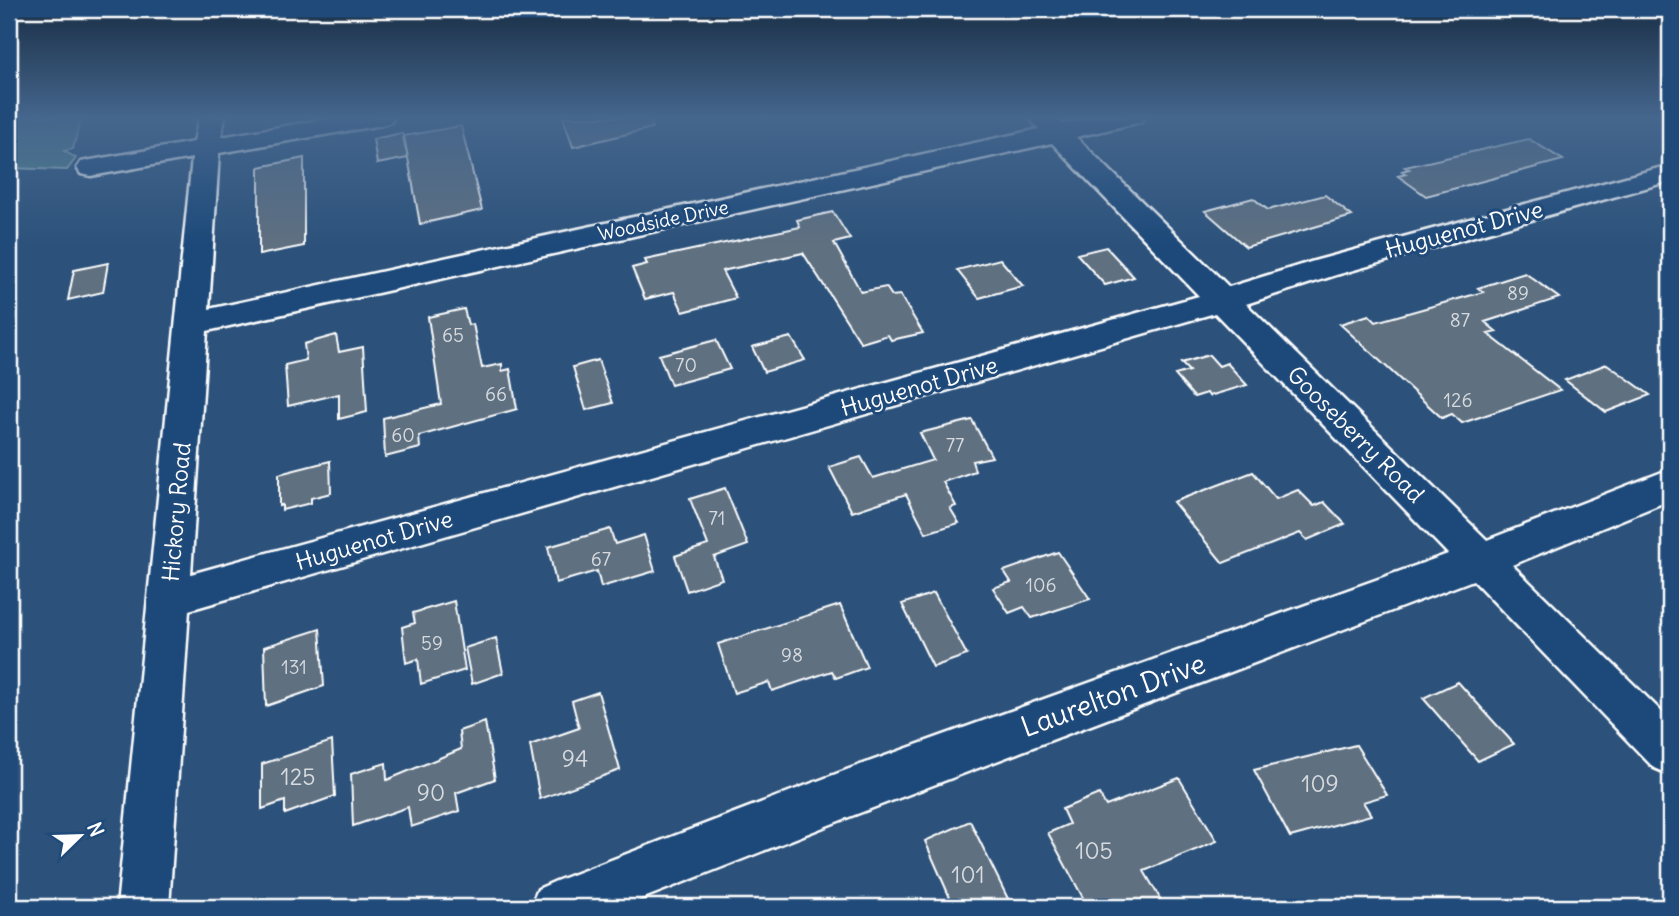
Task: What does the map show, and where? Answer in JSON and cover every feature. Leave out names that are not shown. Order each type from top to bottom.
[{"type":"street","points":[[91,169],[122,160]]},
{"type":"street","name":"Hickory Road","points":[[144,907],[207,160]]},
{"type":"street","name":"Woodside Drive","points":[[193,323],[899,160]]},
{"type":"street","name":"Gooseberry Road","points":[[1084,160],[1670,752]]},
{"type":"street","name":"Huguenot Drive","points":[[168,598],[1223,300],[1338,264],[1670,173]]},
{"type":"street","name":"Laurelton Drive","points":[[556,907],[849,793],[1480,560],[1670,484]]},
{"type":"green space","points":[[9,160],[75,160],[67,170],[9,168]]},
{"type":"building","points":[[304,160],[304,246],[259,255],[259,167]]},
{"type":"building","points":[[376,160],[399,160],[377,164]]},
{"type":"building","points":[[408,160],[469,160],[482,210],[420,224]]},
{"type":"building","points":[[1437,160],[1563,160],[1426,196],[1398,176],[1406,174],[1402,171],[1409,169],[1405,167]]},
{"type":"building","points":[[1325,195],[1352,216],[1246,247],[1205,211],[1253,198],[1268,210]]},
{"type":"building","points":[[833,212],[850,239],[834,243],[861,292],[886,287],[892,296],[900,295],[923,333],[891,340],[888,335],[861,343],[803,253],[722,271],[736,298],[683,312],[674,292],[645,299],[632,268],[647,264],[645,260],[800,227],[797,220]]},
{"type":"building","points":[[1106,247],[1134,277],[1105,285],[1077,254]]},
{"type":"building","points":[[1000,259],[1023,286],[979,298],[957,270]]},
{"type":"building","points":[[108,263],[103,292],[68,300],[74,270]]},
{"type":"building","points":[[1525,273],[1559,298],[1485,322],[1497,332],[1488,334],[1560,390],[1462,423],[1452,414],[1442,418],[1340,324],[1369,315],[1376,322],[1483,292],[1478,288]]},
{"type":"building","points":[[464,309],[468,325],[473,324],[482,368],[502,364],[502,371],[510,369],[517,409],[419,436],[420,448],[385,457],[383,418],[441,404],[428,317]]},
{"type":"building","points":[[336,335],[339,352],[363,347],[367,412],[339,419],[339,394],[288,406],[285,365],[306,360],[304,344]]},
{"type":"building","points":[[791,337],[805,360],[764,372],[752,347]]},
{"type":"building","points":[[716,340],[730,369],[671,385],[659,355]]},
{"type":"building","points":[[1209,355],[1219,366],[1227,363],[1247,385],[1209,396],[1207,393],[1194,397],[1175,375],[1189,371],[1181,363]]},
{"type":"building","points":[[598,360],[613,403],[586,410],[573,367]]},
{"type":"building","points":[[1607,364],[1650,395],[1606,412],[1565,380]]},
{"type":"building","points":[[972,420],[992,457],[972,461],[975,471],[943,482],[956,506],[950,508],[959,523],[926,533],[906,494],[852,512],[829,467],[861,457],[873,478],[933,460],[920,433]]},
{"type":"building","points":[[330,461],[331,493],[311,498],[311,503],[282,510],[282,505],[279,506],[279,474]]},
{"type":"building","points":[[1253,472],[1276,499],[1298,490],[1314,506],[1324,502],[1345,524],[1307,540],[1300,533],[1223,563],[1173,502]]},
{"type":"building","points":[[725,488],[748,545],[714,557],[722,579],[687,591],[675,556],[708,545],[690,499]]},
{"type":"building","points":[[610,529],[615,544],[644,535],[655,571],[601,587],[597,571],[556,583],[548,547]]},
{"type":"building","points":[[1058,552],[1090,599],[1032,618],[1024,607],[1009,613],[993,588],[1011,582],[1004,571]]},
{"type":"building","points":[[934,593],[967,655],[933,667],[902,604]]},
{"type":"building","points":[[454,601],[465,670],[421,684],[418,659],[406,663],[402,627],[415,623],[413,613]]},
{"type":"building","points":[[840,605],[867,667],[836,678],[832,671],[772,691],[769,682],[734,693],[718,644]]},
{"type":"building","points":[[320,629],[324,686],[266,706],[264,647]]},
{"type":"building","points":[[496,638],[503,673],[472,684],[465,648]]},
{"type":"building","points":[[1458,682],[1514,744],[1478,761],[1423,698]]},
{"type":"building","points":[[598,692],[620,770],[540,799],[530,745],[579,728],[572,701]]},
{"type":"building","points":[[485,722],[495,779],[456,793],[459,811],[411,827],[408,807],[353,826],[351,774],[386,763],[387,780],[461,749],[459,731]]},
{"type":"building","points":[[332,741],[335,796],[285,814],[285,801],[262,809],[262,764]]},
{"type":"building","points":[[1356,745],[1387,795],[1363,802],[1371,815],[1290,837],[1254,770]]},
{"type":"building","points":[[1179,778],[1217,841],[1144,871],[1165,907],[1088,907],[1048,833],[1069,824],[1062,809],[1099,794],[1106,806]]},
{"type":"building","points":[[970,821],[1012,907],[954,907],[925,841]]}]
